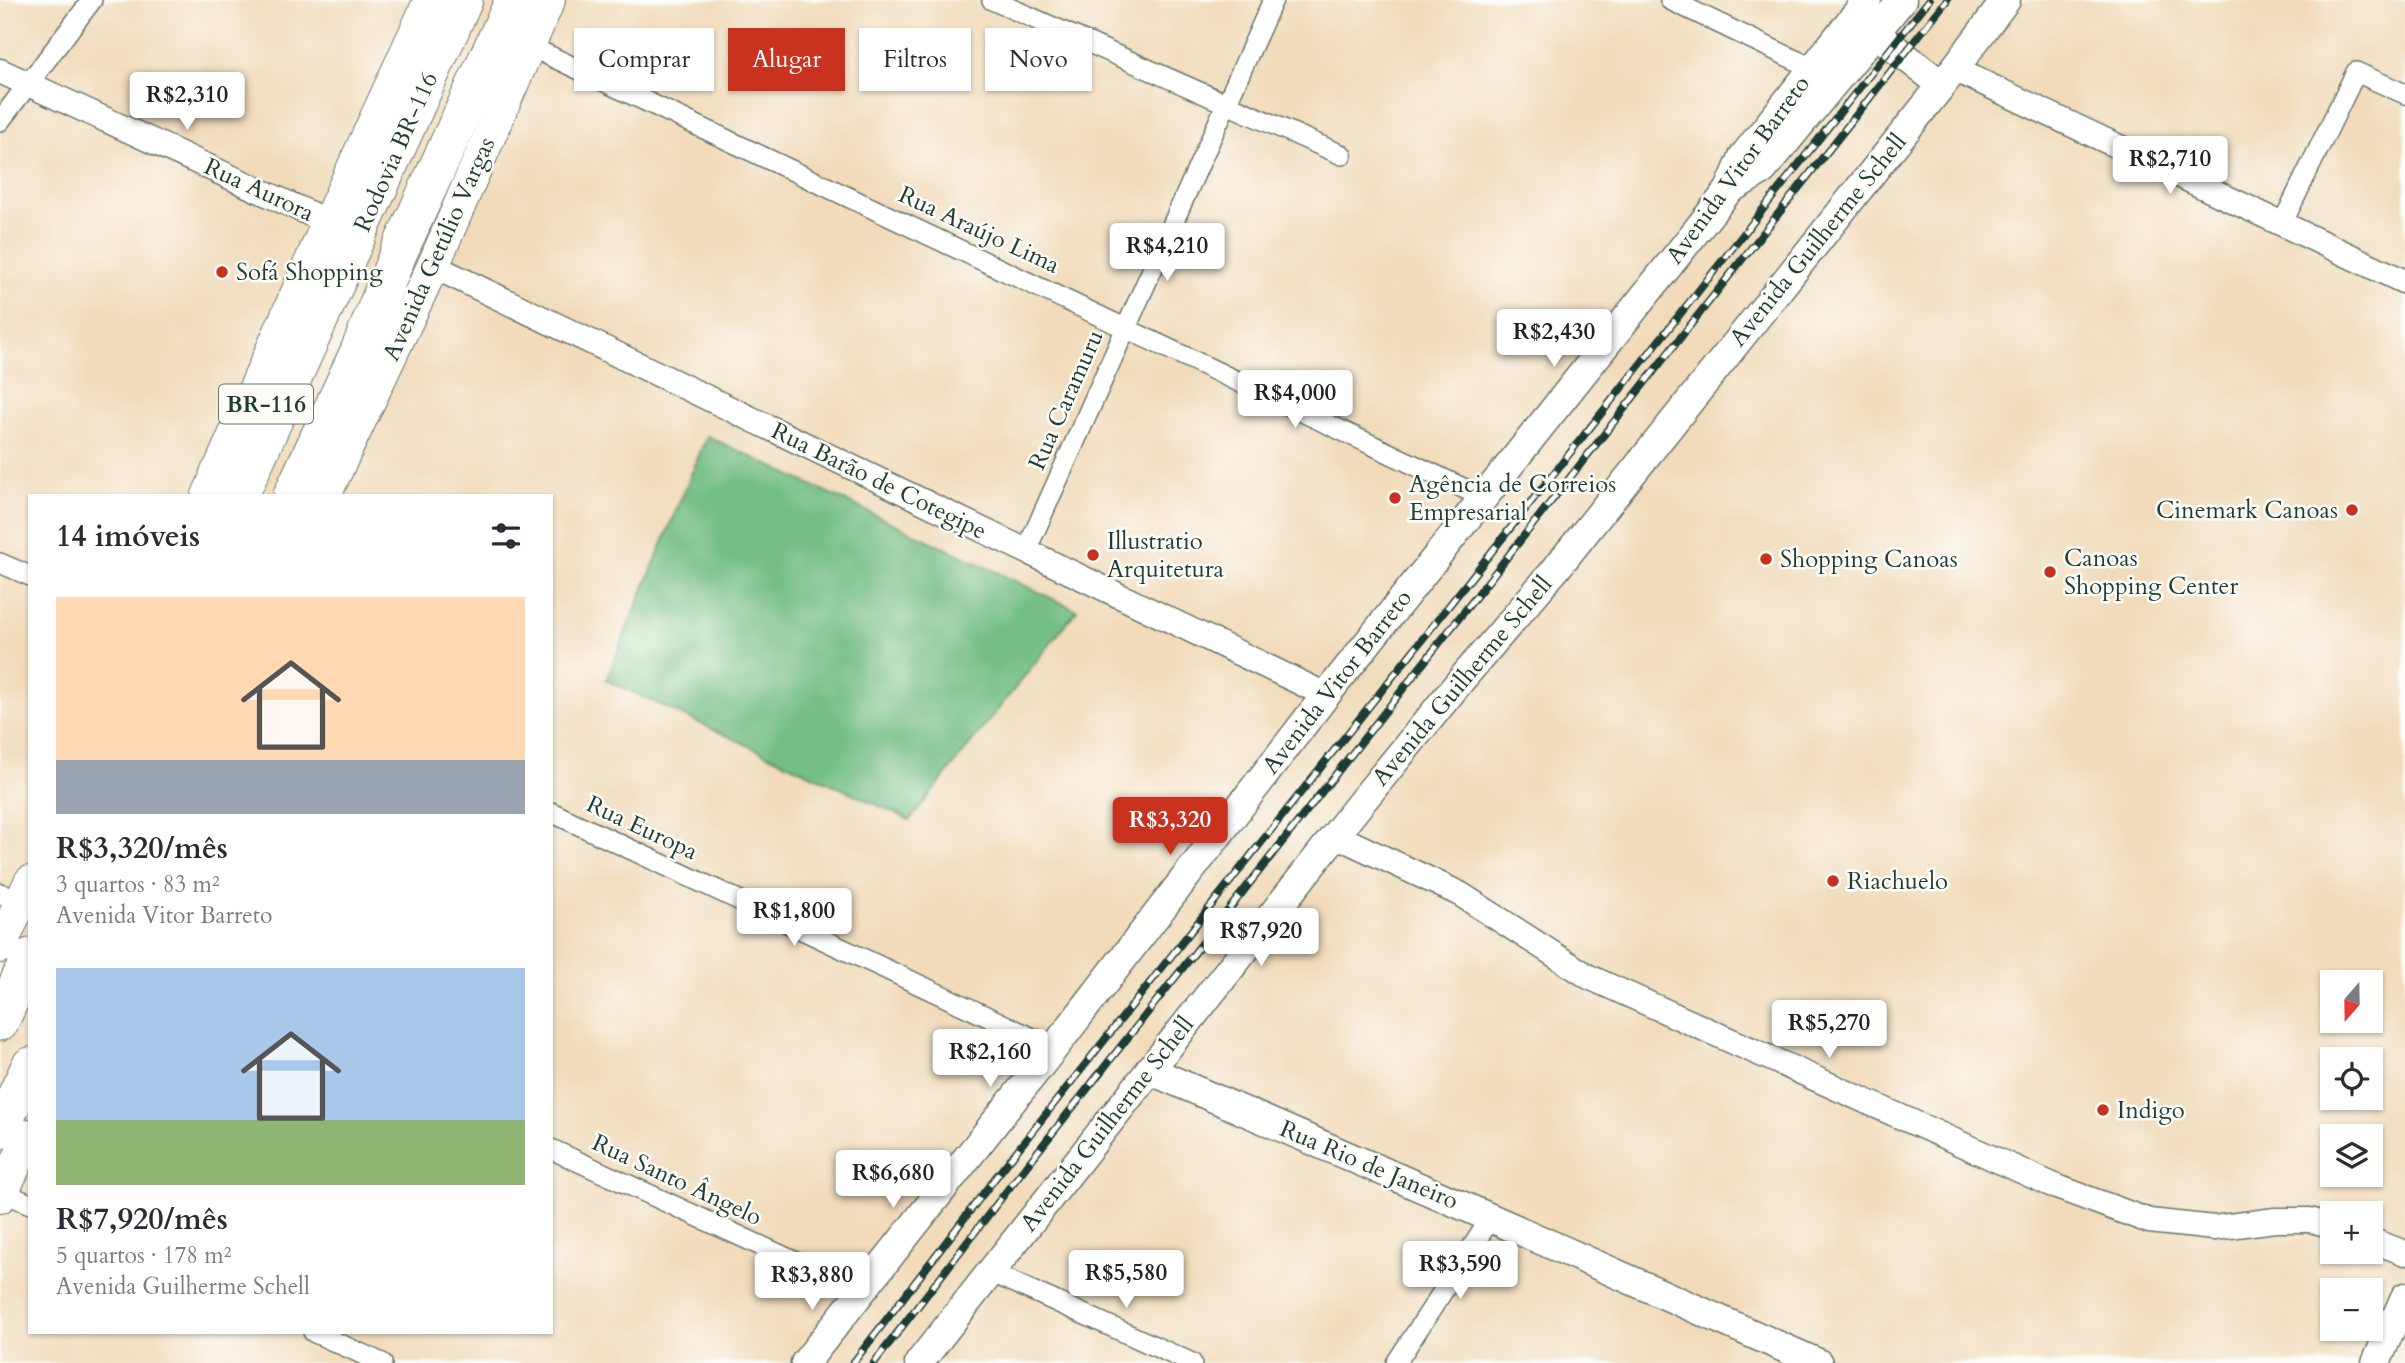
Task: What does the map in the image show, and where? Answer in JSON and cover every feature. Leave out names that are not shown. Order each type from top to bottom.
[{"type":"highway","name":"Rodovia BR-116","points":[[222,488],[314,334],[464,0]]},
{"type":"highway","name":"Rodovia BR-116","points":[[292,494],[359,351],[398,254],[514,0]]},
{"type":"highway","name":"BR-116","points":[[322,494],[359,351]]},
{"type":"highway","points":[[0,1022],[28,961]]},
{"type":"highway","points":[[0,1130],[28,1070]]},
{"type":"main road","points":[[222,488],[328,222],[430,0]]},
{"type":"main road","name":"Avenida Getúlio Vargas","points":[[322,494],[433,266],[549,0]]},
{"type":"main road","name":"Avenida Guilherme Schell","points":[[919,1363],[1335,835],[1555,570],[1948,77],[2006,0]]},
{"type":"main road","points":[[1729,190],[1763,170],[1883,13],[1948,77]]},
{"type":"main road","name":"Avenida Vitor Barreto","points":[[805,1363],[1054,1048],[1326,695],[1729,190],[1743,157],[1812,68],[1883,13]]},
{"type":"main road","points":[[0,947],[17,892]]},
{"type":"main road","name":"Rua Rio de Janeiro","points":[[1149,1070],[1818,1363]]},
{"type":"main road","points":[[11,1198],[28,1142]]},
{"type":"main road","points":[[2375,1363],[2405,1297]]},
{"type":"street","points":[[0,121],[92,0]]},
{"type":"street","points":[[992,0],[1342,155]]},
{"type":"street","name":"Rua Caramuru","points":[[1026,551],[1273,0]]},
{"type":"street","points":[[1670,0],[1812,68]]},
{"type":"street","name":"Rua Araújo Lima","points":[[529,46],[1126,326],[1482,497]]},
{"type":"street","name":"Rua Aurora","points":[[0,71],[328,222]]},
{"type":"street","points":[[2282,224],[2357,72],[2405,94]]},
{"type":"street","points":[[1948,77],[2282,224],[2405,282]]},
{"type":"street","name":"Rua Barão de Cotegipe","points":[[433,266],[1326,695]]},
{"type":"street","points":[[0,563],[28,575]]},
{"type":"street","name":"Rua Europa","points":[[553,813],[1054,1048]]},
{"type":"street","points":[[1335,835],[1460,894],[1589,977],[2057,1187],[2149,1221],[2214,1228],[2275,1220],[2320,1223]]},
{"type":"street","name":"Rua Santo Ângelo","points":[[553,1150],[859,1292]]},
{"type":"street","points":[[1396,1363],[1491,1218]]},
{"type":"street","points":[[2383,1245],[2405,1253]]},
{"type":"street","points":[[990,1272],[1192,1363]]},
{"type":"street","points":[[317,1334],[382,1363]]},
{"type":"green space","points":[[707,436],[1077,610],[910,820],[606,680]]},
{"type":"railway","points":[[853,1363],[996,1177],[1929,0]]},
{"type":"railway","points":[[874,1363],[1009,1188],[1947,0]]},
{"type":"place","name":"Sofá Shopping","points":[[222,272]]},
{"type":"place","name":"Agência de Correios Empresarial","points":[[1395,498]]},
{"type":"place","name":"Cinemark Canoas","points":[[2352,510]]},
{"type":"place","name":"Illustratio Arquitetura","points":[[1093,555]]},
{"type":"place","name":"Shopping Canoas","points":[[1766,559]]},
{"type":"place","name":"Canoas Shopping Center","points":[[2050,572]]},
{"type":"place","name":"Riachuelo","points":[[1833,881]]},
{"type":"place","name":"Indigo","points":[[2103,1110]]}]
